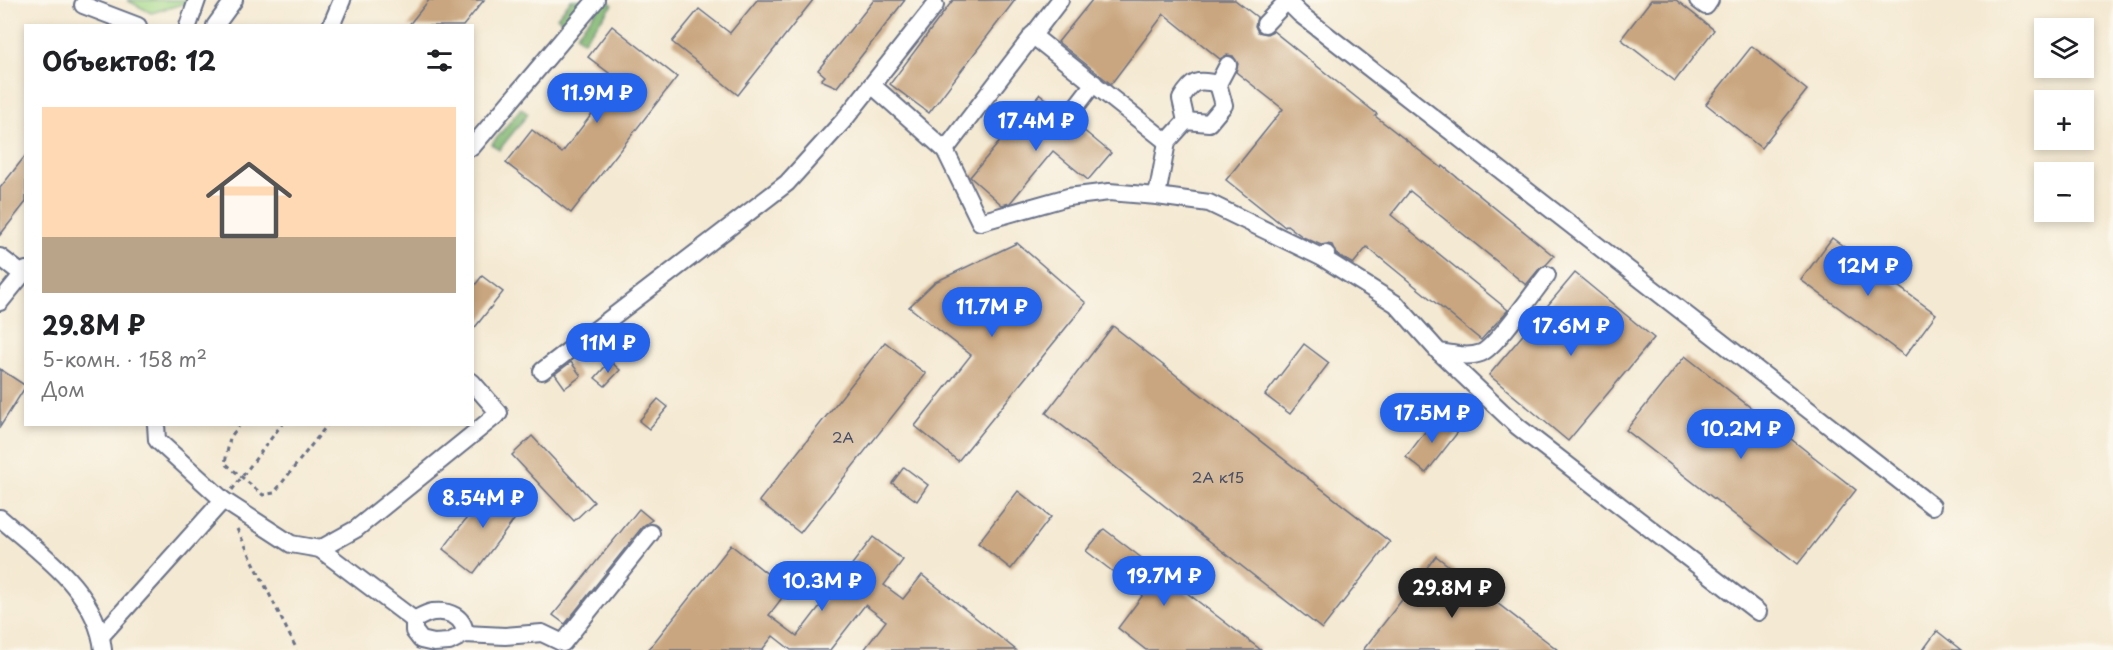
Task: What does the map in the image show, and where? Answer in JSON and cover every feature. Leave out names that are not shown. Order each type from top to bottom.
[{"type":"street","points":[[189,24],[197,0]]},
{"type":"street","points":[[216,24],[234,0]]},
{"type":"street","points":[[332,24],[342,0]]},
{"type":"street","points":[[474,145],[596,0]]},
{"type":"street","points":[[1265,24],[1287,0],[1300,14],[1932,506]]},
{"type":"street","points":[[1698,0],[1706,6],[1710,0]]},
{"type":"street","points":[[542,371],[787,183],[844,120],[934,2]]},
{"type":"street","points":[[945,150],[1032,35],[1053,2]]},
{"type":"street","points":[[83,5],[133,24]]},
{"type":"street","points":[[1032,35],[1167,142]]},
{"type":"street","points":[[1186,121],[1209,123],[1224,105],[1218,84],[1228,65]]},
{"type":"street","points":[[1186,121],[1181,99],[1188,87],[1202,80],[1218,84]]},
{"type":"street","points":[[1068,117],[1094,83]]},
{"type":"street","points":[[872,85],[945,150],[980,222],[1068,197],[1108,192],[1157,196],[1209,203],[1324,256],[1396,304],[1439,352],[1517,426],[1758,612]]},
{"type":"street","points":[[1157,196],[1167,142],[1186,121]]},
{"type":"street","points":[[0,257],[24,272],[0,302]]},
{"type":"street","points":[[1439,352],[1467,356],[1482,352],[1503,332],[1547,275]]},
{"type":"street","points":[[320,549],[356,529],[499,413],[474,384]]},
{"type":"street","points":[[156,426],[157,441],[223,500],[291,544],[320,549],[414,620]]},
{"type":"street","points":[[102,643],[223,500]]},
{"type":"street","points":[[0,518],[69,579],[93,613],[102,643]]},
{"type":"street","points":[[414,620],[417,645],[449,642],[465,634],[505,636],[542,633],[561,646],[651,533]]},
{"type":"street","points":[[414,620],[431,612],[446,612],[459,617],[465,625],[465,634]]},
{"type":"path","points":[[239,426],[230,438],[225,463],[263,495],[273,493],[326,426]]},
{"type":"path","points":[[280,426],[223,500],[297,650]]},
{"type":"green space","points":[[127,0],[197,0],[151,13]]},
{"type":"green space","points":[[571,0],[583,0],[564,23],[557,17]]},
{"type":"green space","points":[[605,0],[613,5],[583,41],[576,35]]},
{"type":"green space","points":[[521,108],[528,114],[499,150],[492,144]]},
{"type":"building","points":[[429,0],[484,0],[465,24],[410,24]]},
{"type":"building","points":[[757,0],[813,0],[738,95],[672,42],[699,9],[730,33]]},
{"type":"building","points":[[874,0],[905,0],[837,87],[821,80],[825,76],[818,70]]},
{"type":"building","points":[[953,0],[1015,0],[929,113],[890,84]]},
{"type":"building","points":[[1092,0],[1235,0],[1257,17],[1255,26],[1258,32],[1267,34],[1273,31],[1377,114],[1375,116],[1442,168],[1443,166],[1554,256],[1526,285],[1410,191],[1391,215],[1508,310],[1481,340],[1367,247],[1353,264],[1336,254],[1332,245],[1321,245],[1303,237],[1287,225],[1285,227],[1226,180],[1283,109],[1236,72],[1238,64],[1233,56],[1227,55],[1220,59],[1164,14],[1111,84],[1058,42]]},
{"type":"building","points":[[1651,0],[1676,0],[1714,30],[1675,81],[1621,39]]},
{"type":"building","points":[[612,26],[677,77],[571,213],[506,163],[532,130],[562,153],[618,80],[588,57]]},
{"type":"building","points":[[1752,46],[1807,90],[1761,148],[1706,104]]},
{"type":"building","points":[[1040,94],[1060,110],[1058,116],[1061,125],[1067,127],[1076,124],[1111,153],[1088,180],[1053,151],[1010,203],[1002,205],[970,177]]},
{"type":"building","points":[[24,158],[24,205],[0,235],[0,188]]},
{"type":"building","points":[[1832,238],[1936,314],[1905,356],[1801,280]]},
{"type":"building","points":[[1017,243],[1086,303],[958,461],[915,426],[971,355],[909,307],[935,282]]},
{"type":"building","points":[[1575,273],[1654,338],[1568,441],[1489,375]]},
{"type":"building","points":[[482,276],[503,292],[474,328],[474,286]]},
{"type":"building","points":[[1113,326],[1390,542],[1322,629],[1046,413]]},
{"type":"building","points":[[885,342],[926,374],[800,533],[759,501]]},
{"type":"building","points":[[1304,344],[1329,363],[1290,414],[1265,395]]},
{"type":"building","points":[[1685,356],[1856,490],[1798,564],[1626,430]]},
{"type":"building","points":[[610,361],[620,370],[605,386],[595,378]]},
{"type":"building","points":[[571,362],[581,376],[565,388],[555,374]]},
{"type":"building","points":[[0,369],[24,385],[24,389],[0,427]]},
{"type":"building","points":[[658,399],[668,407],[649,429],[639,421]]},
{"type":"building","points":[[1437,416],[1458,432],[1426,473],[1406,457]]},
{"type":"building","points":[[532,436],[594,502],[574,521],[512,455]]},
{"type":"building","points":[[904,467],[928,485],[917,501],[892,483]]},
{"type":"building","points":[[492,485],[523,508],[474,573],[443,549]]},
{"type":"building","points":[[1018,491],[1051,517],[1011,569],[978,543]]},
{"type":"building","points":[[639,509],[652,520],[643,526],[565,624],[553,615]]},
{"type":"building","points":[[1104,529],[1261,650],[1146,650],[1118,628],[1143,595],[1086,551]]},
{"type":"building","points":[[873,537],[903,560],[884,585],[903,599],[922,575],[1016,650],[864,650],[886,621],[865,605],[830,650],[791,650],[773,636],[762,650],[648,650],[731,545],[788,590],[769,615],[797,636]]},
{"type":"building","points":[[1436,556],[1558,650],[1363,650]]},
{"type":"building","points":[[1937,631],[1961,650],[1923,650]]}]
